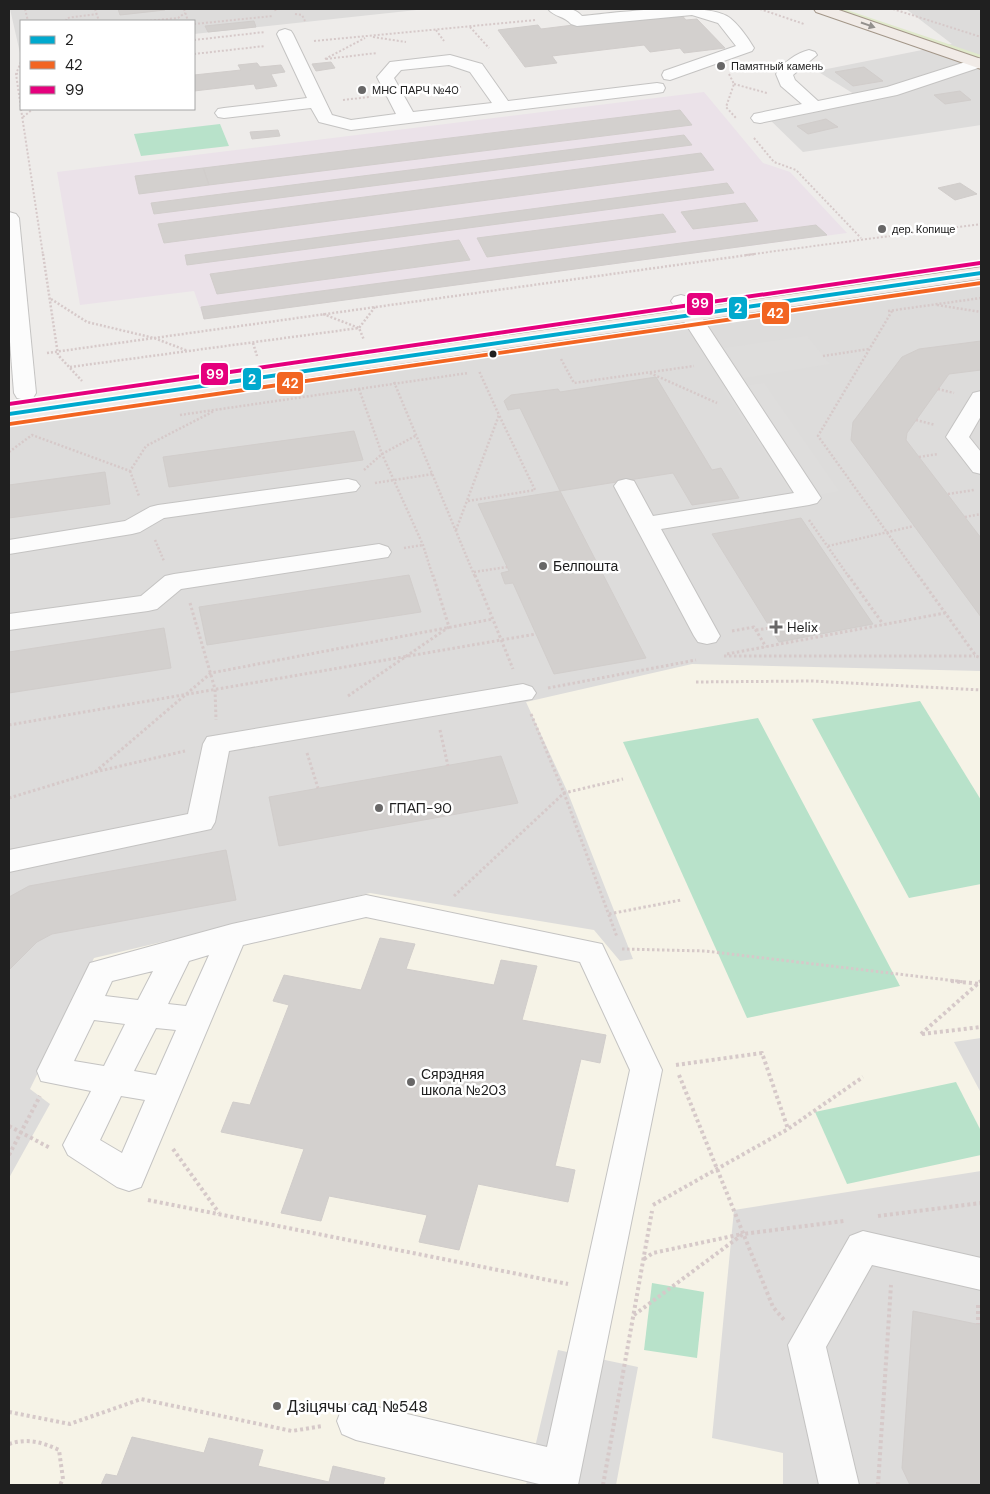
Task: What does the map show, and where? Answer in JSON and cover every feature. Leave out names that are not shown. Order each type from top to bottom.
[{"type":"main road","points":[[822,9],[980,59]]},
{"type":"main road","points":[[861,9],[980,59]]},
{"type":"main road","points":[[18,404],[685,308],[981,260]]},
{"type":"main road","points":[[18,404],[256,352],[685,308],[981,273]]},
{"type":"street","points":[[556,9],[574,16],[577,21],[693,10],[724,20],[746,48],[670,75]]},
{"type":"street","points":[[282,36],[325,118],[351,124],[657,88]]},
{"type":"street","points":[[810,55],[792,66],[784,74],[787,82],[815,107]]},
{"type":"street","points":[[760,118],[891,91],[980,59]]},
{"type":"street","points":[[407,118],[385,77],[396,66],[450,60],[476,68],[503,106]]},
{"type":"street","points":[[224,112],[317,102]]},
{"type":"street","points":[[9,218],[21,356],[18,404]]},
{"type":"street","points":[[646,524],[809,498],[685,308]]},
{"type":"street","points":[[981,398],[956,437],[981,467]]},
{"type":"street","points":[[9,547],[132,527],[158,512],[348,486]]},
{"type":"street","points":[[626,486],[712,646]]},
{"type":"street","points":[[9,622],[148,603],[179,581],[379,552]]},
{"type":"street","points":[[9,861],[201,822],[217,744],[523,693]]},
{"type":"street","points":[[159,1105],[113,1080],[53,1071],[101,972],[232,936],[366,906],[591,952],[646,1070],[560,1477],[356,1421]]},
{"type":"street","points":[[178,952],[80,1145],[129,1176],[232,936]]},
{"type":"street","points":[[85,1006],[196,1020]]},
{"type":"street","points":[[839,1485],[807,1345],[863,1247],[981,1274]]},
{"type":"path","points":[[95,9],[99,20]]},
{"type":"path","points":[[184,9],[188,20]]},
{"type":"path","points":[[893,9],[981,37]]},
{"type":"path","points":[[157,20],[178,18],[185,13]]},
{"type":"path","points":[[66,20],[67,18],[97,14]]},
{"type":"path","points":[[294,14],[302,15],[308,28]]},
{"type":"path","points":[[195,24],[276,16]]},
{"type":"path","points":[[195,40],[282,36],[368,36],[574,16]]},
{"type":"path","points":[[195,54],[282,36]]},
{"type":"path","points":[[368,36],[325,59],[380,53]]},
{"type":"path","points":[[20,64],[16,74],[20,102]]},
{"type":"path","points":[[16,74],[20,73]]},
{"type":"path","points":[[21,110],[58,352]]},
{"type":"path","points":[[23,117],[32,110]]},
{"type":"path","points":[[796,170],[861,239]]},
{"type":"path","points":[[21,356],[981,224]]},
{"type":"path","points":[[50,299],[87,322],[154,338],[188,351]]},
{"type":"path","points":[[934,305],[981,312]]},
{"type":"path","points":[[69,367],[188,351],[256,352],[359,328],[375,306]]},
{"type":"path","points":[[893,310],[818,436],[976,656]]},
{"type":"path","points":[[322,314],[359,328]]},
{"type":"path","points":[[823,356],[870,349]]},
{"type":"path","points":[[561,359],[574,383],[721,362]]},
{"type":"path","points":[[467,501],[535,490],[498,416],[479,371]]},
{"type":"path","points":[[650,372],[720,404]]},
{"type":"path","points":[[390,379],[396,383],[418,435],[564,793],[624,954]]},
{"type":"path","points":[[396,383],[359,389],[382,454],[423,545],[449,627]]},
{"type":"path","points":[[9,452],[32,435],[130,471],[146,446],[217,410]]},
{"type":"path","points":[[456,530],[498,416]]},
{"type":"path","points":[[348,486],[382,454],[418,435]]},
{"type":"path","points":[[348,486],[434,474]]},
{"type":"path","points":[[948,494],[981,489]]},
{"type":"path","points":[[965,517],[981,514]]},
{"type":"path","points":[[9,798],[95,772],[217,744],[215,689],[211,673],[179,581],[146,519]]},
{"type":"path","points":[[828,546],[914,526]]},
{"type":"path","points":[[474,572],[507,567]]},
{"type":"path","points":[[523,693],[712,646],[766,646],[945,612]]},
{"type":"path","points":[[95,772],[211,673],[493,619]]},
{"type":"path","points":[[345,698],[449,627]]},
{"type":"path","points":[[766,646],[755,629],[770,628]]},
{"type":"path","points":[[9,725],[536,634]]},
{"type":"path","points":[[712,646],[976,656],[981,658]]},
{"type":"path","points":[[696,682],[812,681],[981,690]]},
{"type":"path","points":[[435,708],[448,766]]},
{"type":"path","points":[[299,730],[318,788]]},
{"type":"path","points":[[430,919],[564,793],[623,779]]},
{"type":"path","points":[[609,914],[681,900]]},
{"type":"path","points":[[621,949],[704,951],[917,978],[980,983]]},
{"type":"path","points":[[980,983],[921,1034],[981,1028]]},
{"type":"path","points":[[675,1065],[762,1053],[788,1129]]},
{"type":"path","points":[[671,1057],[773,1306],[807,1345]]},
{"type":"path","points":[[9,1155],[53,1071]]},
{"type":"path","points":[[603,1485],[654,1203],[788,1129],[864,1077]]},
{"type":"path","points":[[159,1105],[219,1214]]},
{"type":"path","points":[[9,1126],[57,1152]]},
{"type":"path","points":[[141,1199],[637,1298]]},
{"type":"path","points":[[872,1217],[981,1203]]},
{"type":"path","points":[[644,1259],[653,1254],[744,1234],[852,1220]]},
{"type":"path","points":[[634,1316],[744,1234]]},
{"type":"path","points":[[878,1485],[893,1255]]},
{"type":"path","points":[[9,1412],[70,1424],[141,1399],[292,1431],[356,1421]]},
{"type":"path","points":[[9,1444],[19,1440],[40,1441],[59,1450],[63,1479],[60,1485]]},
{"type":"shaded area","points":[[10,9],[426,9],[195,34],[195,20],[20,20],[20,53]]},
{"type":"shaded area","points":[[906,9],[981,9],[981,125],[803,152],[763,113],[854,94],[817,71],[952,44]]},
{"type":"shaded area","points":[[704,92],[763,163],[790,172],[847,233],[204,319],[194,291],[80,305],[57,172]]},
{"type":"shaded area","points":[[981,284],[981,1485],[9,1485],[9,422],[380,368],[461,361],[575,345],[615,333]]},
{"type":"shaded area","points":[[807,336],[830,364],[744,378],[724,348]]},
{"type":"shaded area","points":[[764,383],[839,491],[795,499],[723,389]]},
{"type":"shaded area","points":[[692,664],[981,671],[981,1038],[954,1042],[981,1093],[981,1171],[734,1210],[712,1438],[783,1453],[783,1485],[616,1485],[638,1367],[558,1350],[526,1485],[9,1485],[9,1178],[50,1104],[30,1089],[94,958],[370,893],[594,930],[620,961],[633,959],[568,793],[526,702]]},
{"type":"green space","points":[[830,9],[844,9],[981,55],[981,60]]},
{"type":"green space","points":[[220,124],[229,146],[141,156],[134,134]]},
{"type":"green space","points":[[920,701],[981,800],[981,884],[909,898],[812,719]]},
{"type":"green space","points":[[758,718],[900,986],[747,1018],[623,742]]},
{"type":"green space","points":[[956,1082],[981,1131],[981,1155],[847,1184],[815,1112]]},
{"type":"green space","points":[[652,1283],[704,1292],[697,1358],[644,1350]]},
{"type":"building","points":[[118,9],[165,9],[165,10],[120,15]]},
{"type":"building","points":[[679,12],[686,20],[697,19],[725,48],[684,53],[680,48],[650,52],[644,45],[552,56],[557,63],[525,67],[498,30],[538,25],[541,29]]},
{"type":"building","points":[[254,21],[256,27],[208,32],[205,26]]},
{"type":"building","points":[[331,62],[335,68],[316,71],[312,64]]},
{"type":"building","points":[[257,63],[260,67],[281,65],[285,72],[271,74],[277,86],[256,89],[254,84],[195,91],[195,75],[241,70],[238,65]]},
{"type":"building","points":[[864,67],[883,81],[853,86],[835,72]]},
{"type":"building","points":[[960,91],[971,100],[945,104],[934,95]]},
{"type":"building","points":[[680,110],[692,125],[209,185],[203,168]]},
{"type":"building","points":[[826,119],[838,127],[808,134],[797,126]]},
{"type":"building","points":[[278,130],[280,136],[252,139],[250,132]]},
{"type":"building","points":[[684,135],[692,145],[154,214],[151,203]]},
{"type":"building","points":[[701,153],[714,170],[164,243],[158,224]]},
{"type":"building","points":[[203,168],[209,185],[139,194],[135,176]]},
{"type":"building","points":[[727,183],[734,193],[187,265],[185,255]]},
{"type":"building","points":[[960,183],[977,194],[955,200],[938,188]]},
{"type":"building","points":[[745,203],[758,221],[693,229],[681,212]]},
{"type":"building","points":[[663,214],[676,232],[487,257],[477,238]]},
{"type":"building","points":[[816,225],[827,235],[204,319],[201,307]]},
{"type":"building","points":[[459,240],[470,260],[217,294],[210,274]]},
{"type":"building","points":[[981,341],[981,370],[949,374],[907,433],[906,440],[981,538],[981,617],[851,440],[853,422],[902,357],[919,349]]},
{"type":"building","points":[[656,377],[712,470],[721,468],[739,498],[692,505],[673,473],[560,491],[520,408],[508,410],[504,401],[511,395],[558,389],[560,392]]},
{"type":"building","points":[[354,431],[363,460],[169,487],[163,457]]},
{"type":"building","points":[[105,472],[110,504],[9,518],[9,485]]},
{"type":"building","points":[[560,491],[646,658],[554,674],[513,583],[505,584],[501,573],[509,571],[478,504]]},
{"type":"building","points":[[801,518],[873,624],[779,642],[712,534]]},
{"type":"building","points":[[409,575],[421,612],[207,645],[199,607]]},
{"type":"building","points":[[164,628],[171,668],[9,693],[9,652]]},
{"type":"building","points":[[501,756],[518,803],[279,846],[269,797]]},
{"type":"building","points":[[226,850],[236,900],[52,934],[37,942],[9,970],[9,897],[29,886]]},
{"type":"building","points":[[380,938],[415,944],[406,969],[494,985],[501,960],[537,966],[522,1020],[606,1035],[600,1063],[581,1059],[555,1166],[575,1170],[568,1202],[478,1184],[459,1250],[419,1242],[427,1215],[329,1196],[321,1221],[281,1213],[304,1149],[221,1132],[233,1102],[250,1105],[289,1005],[273,1001],[284,975],[361,990]]},
{"type":"building","points":[[913,1311],[981,1325],[981,1485],[910,1485],[902,1468]]},
{"type":"building","points":[[132,1437],[204,1453],[209,1438],[263,1450],[258,1466],[329,1482],[333,1466],[385,1478],[383,1485],[101,1485],[106,1474],[117,1476]]},
{"type":"transit line","name":"99","points":[[9,404],[980,263]]},
{"type":"transit line","name":"2","points":[[9,414],[981,273]]},
{"type":"transit line","name":"42","points":[[10,424],[981,283]]},
{"type":"place","name":"Памятный камень","points":[[721,66]]},
{"type":"place","name":"МНС ПАРЧ №40","points":[[362,90]]},
{"type":"place","name":"дер. Копище","points":[[882,229]]},
{"type":"place","name":"Белпошта","points":[[543,566]]},
{"type":"place","name":"Helix","points":[[776,627]]},
{"type":"place","name":"ГПАП-90","points":[[379,808]]},
{"type":"place","name":"Сярэдняя школа №203","points":[[411,1082]]},
{"type":"place","name":"Дзіцячы сад №548","points":[[277,1406]]}]
